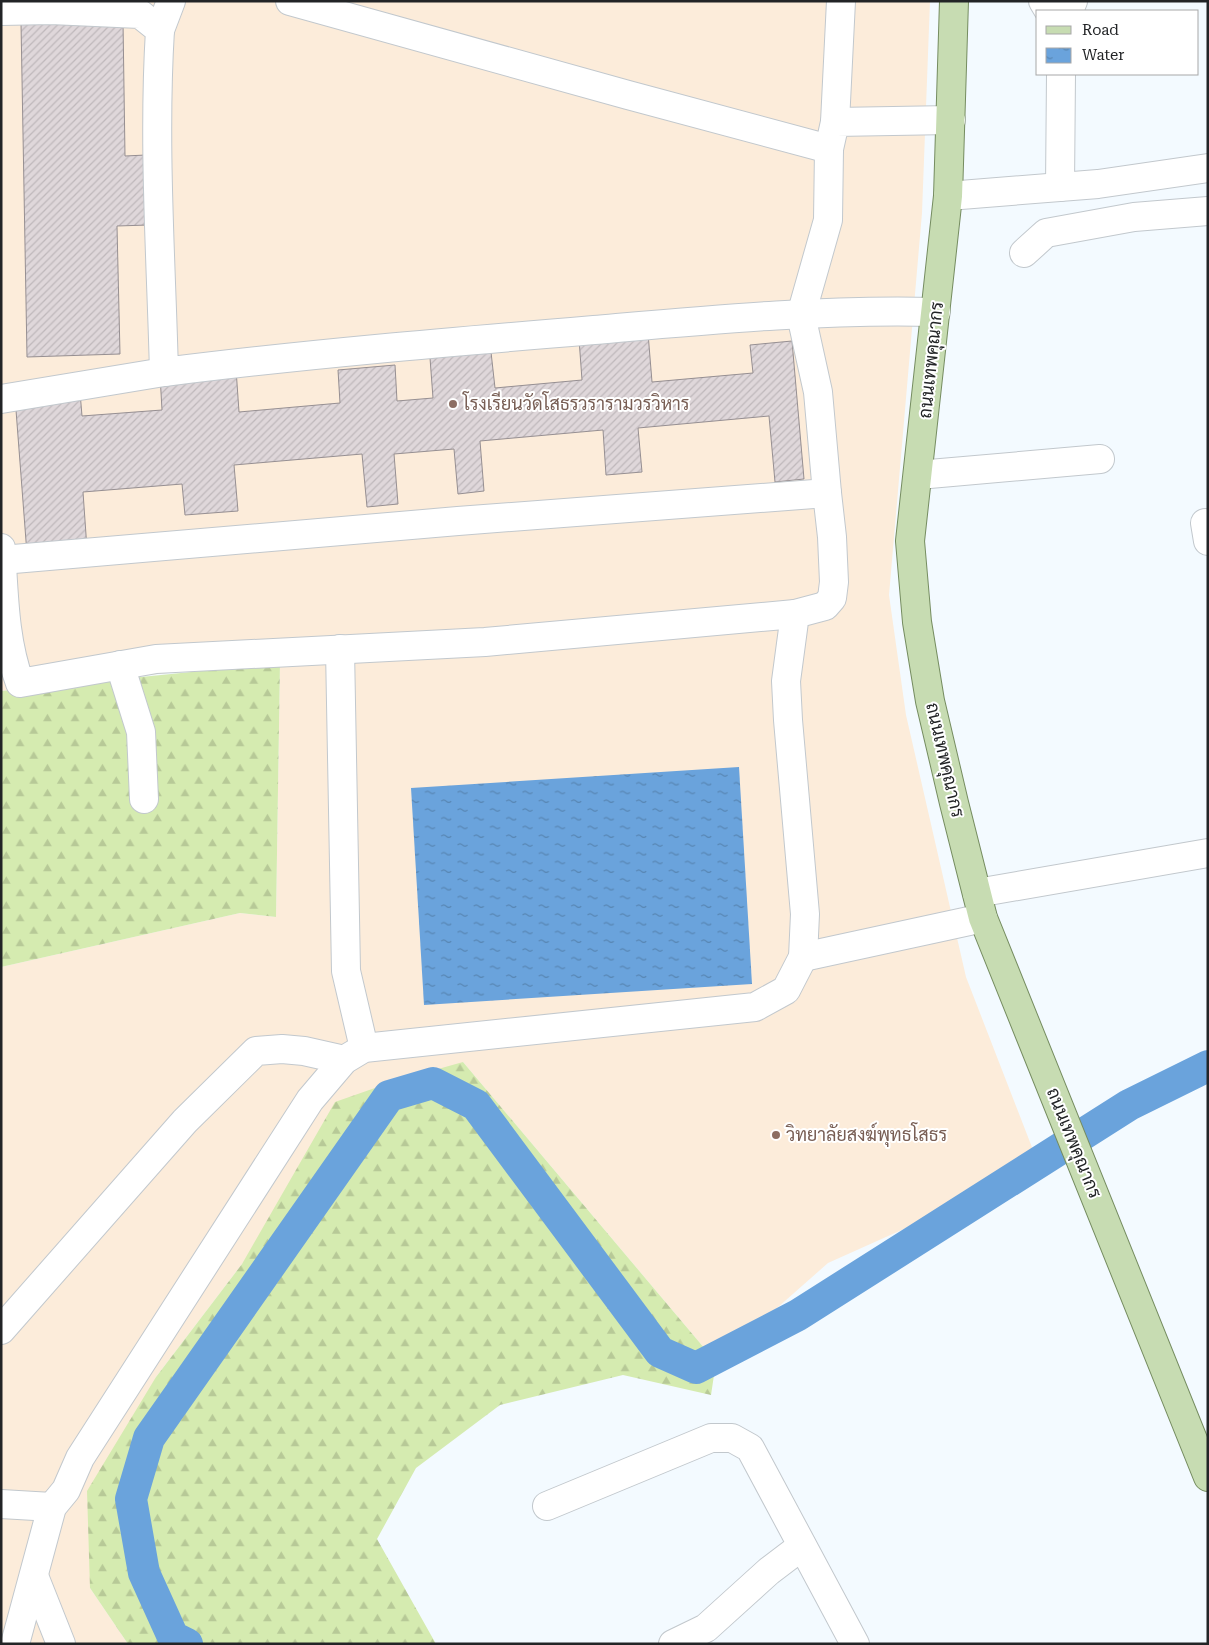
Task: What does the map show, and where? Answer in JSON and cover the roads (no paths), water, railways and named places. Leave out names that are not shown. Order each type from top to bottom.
[{"type":"main road","name":"ถนนเทพคุณากร","points":[[954,1],[952,120],[948,196],[910,541],[917,622],[930,701],[980,905],[1208,1477]]},
{"type":"street","points":[[164,372],[158,140],[158,61],[160,30],[171,1]]},
{"type":"street","points":[[290,1],[829,149]]},
{"type":"street","points":[[827,493],[2,554],[5,613],[13,664],[10,686],[156,659],[485,642],[795,614],[825,606],[832,598],[834,582],[832,537],[818,392],[800,315],[828,220],[829,149],[835,122],[841,1]]},
{"type":"street","points":[[1,10],[140,14],[160,30]]},
{"type":"street","points":[[1060,187],[1062,75]]},
{"type":"street","points":[[835,122],[952,120]]},
{"type":"street","points":[[948,196],[1098,184],[1208,168]]},
{"type":"street","points":[[1024,253],[1046,233],[1134,217],[1208,211]]},
{"type":"street","points":[[1,399],[164,372],[358,349],[767,315],[800,315],[876,310],[936,312]]},
{"type":"street","points":[[918,475],[1100,459]]},
{"type":"street","points":[[1,1330],[184,1121],[256,1051],[282,1049],[354,1054],[755,1006],[786,990],[803,956],[805,914],[786,681],[795,614]]},
{"type":"street","points":[[15,1644],[52,1507],[66,1490],[80,1458],[310,1100],[354,1054],[346,971],[340,649]]},
{"type":"street","points":[[120,665],[141,732],[144,799]]},
{"type":"street","points":[[803,956],[980,905],[1208,854]]},
{"type":"street","points":[[547,1506],[711,1438],[732,1438],[750,1448],[855,1644]]},
{"type":"street","points":[[1,1504],[52,1507]]},
{"type":"street","points":[[673,1644],[706,1628],[769,1571],[802,1546]]},
{"type":"street","points":[[34,1576],[61,1644]]},
{"type":"water","points":[[739,767],[752,984],[424,1005],[411,788]]},
{"type":"waterway","points":[[187,1644],[173,1637],[144,1573],[131,1499],[149,1438],[389,1096],[433,1083],[476,1105],[660,1352],[696,1368],[798,1315],[1129,1105],[1208,1066]]},
{"type":"place","name":"โรงเรียนวัดโสธรวรารามวรวิหาร","points":[[453,404]]},
{"type":"place","name":"วิทยาลัยสงฆ์พุทธโสธร","points":[[776,1135]]}]
